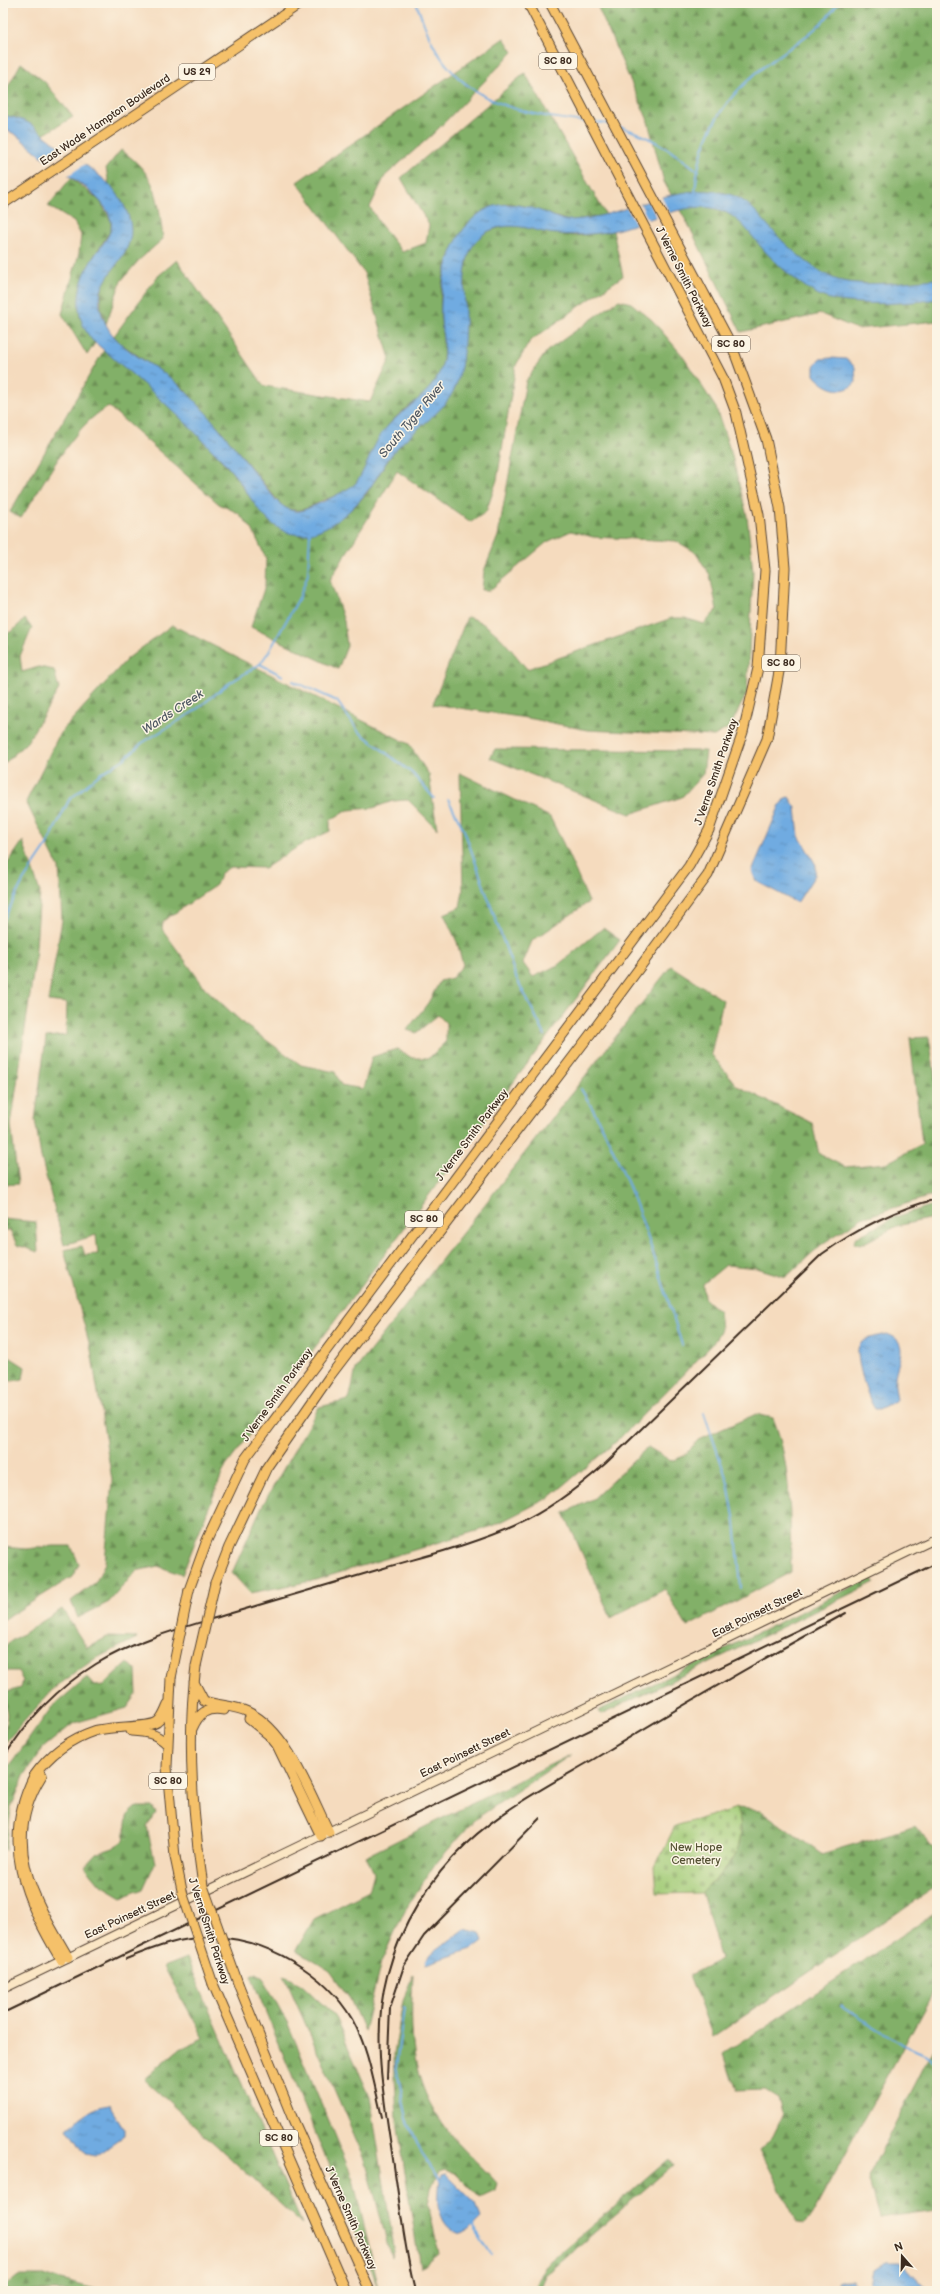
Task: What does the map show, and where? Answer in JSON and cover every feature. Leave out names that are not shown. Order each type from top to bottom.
[{"type":"main road","name":"East Wade Hampton Boulevard","points":[[3,204],[301,3]]},
{"type":"main road","name":"J Verne Smith Parkway","points":[[346,2291],[213,1984],[183,1895],[175,1857],[166,1767],[168,1704],[171,1678],[189,1590],[207,1540],[245,1459],[684,872],[709,830],[743,732],[758,668],[765,570],[759,515],[736,413],[723,378],[528,3]]},
{"type":"main road","name":"J Verne Smith Parkway","points":[[370,2291],[292,2116],[239,1986],[202,1886],[192,1790],[192,1729],[196,1666],[214,1583],[228,1547],[267,1467],[330,1376],[589,1036],[708,875],[767,739],[780,666],[785,568],[780,508],[766,439],[732,346],[550,3]]},
{"type":"main road","name":"East Poinsett Street","points":[[3,1990],[64,1958],[325,1834],[937,1538]]},
{"type":"main road","points":[[194,1682],[200,1698],[204,1701],[240,1709],[263,1721],[274,1731],[290,1754],[325,1834]]},
{"type":"main road","points":[[64,1958],[22,1893],[15,1871],[12,1848],[18,1805],[37,1773],[64,1746],[85,1735],[104,1728],[155,1723],[162,1717],[168,1704]]},
{"type":"main road","points":[[192,1729],[197,1716],[207,1709],[232,1712],[256,1724],[277,1745],[325,1834]]},
{"type":"main road","points":[[64,1958],[37,1905],[22,1870],[19,1849],[21,1822],[32,1792],[44,1772],[57,1759],[71,1748],[93,1737],[116,1732],[141,1732],[159,1736],[167,1744]]},
{"type":"green space","points":[[596,3],[937,3],[937,321],[857,329],[821,314],[741,332],[689,226],[664,182],[647,118]]},
{"type":"green space","points":[[504,38],[513,52],[433,134],[385,176],[370,207],[380,224],[402,252],[426,243],[429,225],[401,178],[525,73],[606,215],[569,221],[524,206],[507,203],[455,246],[446,267],[442,285],[440,302],[443,362],[439,376],[435,383],[391,422],[380,438],[361,476],[350,489],[305,509],[293,510],[283,507],[219,428],[181,386],[120,343],[114,336],[157,277],[177,260],[264,386],[370,402],[390,359],[364,273],[297,182]]},
{"type":"green space","points":[[21,63],[45,82],[73,117],[43,135],[30,124],[3,115],[3,96]]},
{"type":"green space","points":[[121,150],[142,169],[154,188],[160,211],[163,239],[139,260],[121,281],[106,324],[101,309],[101,294],[104,281],[122,256],[121,199],[109,184],[106,168]]},
{"type":"green space","points":[[71,178],[100,201],[111,221],[111,230],[94,256],[92,340],[95,343],[87,355],[62,314],[79,253],[81,235],[74,222],[48,206]]},
{"type":"green space","points":[[505,226],[521,226],[574,236],[613,231],[623,276],[530,341],[516,365],[497,480],[486,512],[471,522],[397,471],[330,580],[344,621],[347,646],[338,669],[251,627],[265,586],[266,558],[252,529],[238,513],[219,504],[109,407],[96,415],[72,440],[60,456],[21,518],[10,512],[104,350],[170,405],[232,472],[260,511],[320,530],[354,507],[367,493],[396,448],[417,429],[465,321],[464,280],[470,248],[481,235],[488,231]]},
{"type":"green space","points":[[619,300],[631,303],[652,320],[682,355],[716,408],[732,456],[747,516],[753,571],[747,693],[730,727],[714,736],[587,730],[533,719],[433,704],[467,617],[477,620],[493,631],[501,638],[527,669],[672,618],[685,618],[704,624],[717,610],[710,575],[695,552],[676,541],[593,537],[571,531],[547,542],[490,590],[482,590],[484,571],[498,536],[526,381],[547,351]]},
{"type":"green space","points":[[25,619],[32,628],[20,656],[22,672],[39,667],[54,670],[59,689],[27,742],[3,765],[3,636],[12,631]]},
{"type":"green space","points":[[172,625],[409,744],[429,775],[437,829],[408,800],[393,801],[373,808],[348,810],[330,820],[330,831],[299,846],[265,868],[230,867],[221,873],[216,885],[163,921],[162,929],[205,988],[245,1025],[301,1065],[335,1072],[341,1085],[363,1089],[372,1057],[397,1049],[412,1058],[429,1058],[446,1041],[446,1023],[438,1015],[416,1033],[407,1030],[428,1003],[440,981],[452,978],[463,965],[457,942],[444,914],[460,907],[463,891],[460,773],[550,817],[589,902],[532,941],[523,963],[533,977],[558,965],[603,928],[620,940],[224,1469],[182,1575],[158,1566],[136,1571],[109,1602],[78,1618],[71,1601],[96,1582],[105,1563],[112,1480],[91,1350],[64,1250],[82,1246],[85,1255],[98,1254],[96,1235],[64,1245],[41,1157],[35,1120],[46,1037],[66,1035],[67,1003],[48,1001],[62,920],[59,868],[26,802],[60,733],[127,659]]},
{"type":"green space","points":[[495,749],[706,751],[703,774],[682,797],[630,814],[490,758]]},
{"type":"green space","points":[[23,841],[40,892],[35,961],[11,1125],[18,1184],[3,1185],[3,870]]},
{"type":"green space","points":[[671,966],[723,1000],[711,1054],[737,1086],[812,1123],[819,1154],[845,1167],[887,1163],[922,1144],[910,1038],[929,1037],[937,1090],[937,1194],[862,1218],[822,1244],[786,1277],[757,1268],[726,1265],[703,1284],[704,1298],[719,1311],[721,1329],[712,1345],[617,1441],[550,1497],[493,1526],[312,1581],[250,1593],[232,1573],[261,1508],[319,1407],[349,1400],[356,1369]]},
{"type":"green space","points":[[937,1204],[937,1217],[897,1226],[860,1245],[854,1243],[855,1238],[895,1217]]},
{"type":"green space","points":[[3,1219],[36,1222],[38,1252],[17,1245],[10,1230],[3,1230]]},
{"type":"green space","points":[[3,1353],[25,1367],[23,1379],[12,1381],[3,1379]]},
{"type":"green space","points":[[756,1414],[773,1418],[784,1455],[789,1494],[791,1572],[687,1627],[665,1589],[611,1618],[564,1513],[593,1499],[648,1447],[671,1461],[684,1456],[698,1440]]},
{"type":"green space","points":[[71,1546],[79,1564],[72,1577],[3,1620],[3,1547],[26,1549]]},
{"type":"green space","points":[[872,1577],[875,1582],[601,1715],[598,1711]]},
{"type":"green space","points":[[62,1609],[87,1648],[107,1637],[137,1638],[93,1660],[53,1689],[3,1745],[7,1715],[3,1693],[21,1688],[23,1681],[18,1671],[3,1671],[3,1649],[8,1643]]},
{"type":"green space","points":[[128,1662],[136,1670],[137,1694],[127,1708],[74,1723],[43,1748],[24,1776],[11,1808],[6,1851],[3,1845],[3,1775],[51,1708],[87,1677],[95,1686],[104,1685]]},
{"type":"green space","points":[[572,1754],[474,1820],[433,1867],[404,1912],[381,1962],[364,2031],[350,1999],[330,1971],[296,1950],[314,1919],[369,1891],[374,1873],[366,1856]]},
{"type":"green space","points":[[137,1807],[152,1807],[156,1813],[147,1827],[155,1863],[143,1889],[122,1897],[100,1884],[85,1866],[96,1854],[113,1848],[124,1841],[127,1816]]},
{"type":"green space","points":[[737,1808],[760,1810],[821,1854],[916,1826],[937,1853],[937,1886],[713,2037],[689,1975],[721,1959],[702,1893],[728,1865],[738,1846],[741,1835]]},
{"type":"green space","name":"New Hope Cemetery","points":[[737,1808],[741,1835],[734,1856],[720,1874],[702,1893],[657,1894],[655,1867],[675,1826]]},
{"type":"green space","points":[[937,1912],[937,1985],[812,2215],[805,2225],[797,2222],[760,2150],[773,2136],[783,2115],[778,2098],[765,2090],[736,2091],[724,2054]]},
{"type":"green space","points":[[187,1958],[302,2224],[144,2079],[178,2050],[204,2038],[164,1967]]},
{"type":"green space","points":[[257,1973],[263,1978],[288,2024],[353,2179],[379,2288],[251,1976]]},
{"type":"green space","points":[[413,1974],[412,2037],[419,2074],[425,2093],[447,2130],[497,2183],[495,2191],[480,2198],[455,2173],[445,2169],[439,2171],[431,2188],[428,2204],[439,2253],[420,2268],[397,2121],[394,2054],[403,2001]]},
{"type":"green space","points":[[284,1975],[302,1985],[334,2015],[370,2097],[394,2248],[391,2258],[366,2162]]},
{"type":"green space","points":[[937,2041],[937,2210],[879,2218],[868,2177]]},
{"type":"green space","points":[[669,2159],[673,2165],[546,2274],[540,2291],[534,2291],[544,2267]]},
{"type":"green space","points":[[18,2276],[45,2276],[103,2291],[5,2291],[6,2286]]},
{"type":"water","name":"South Tyger River","points":[[3,115],[20,119],[32,125],[96,173],[117,193],[129,217],[131,229],[129,242],[124,254],[103,286],[100,298],[101,312],[108,328],[122,345],[181,387],[219,428],[276,500],[284,507],[293,511],[300,511],[311,507],[338,494],[356,483],[381,434],[433,384],[442,365],[443,359],[444,348],[441,306],[444,276],[448,261],[461,234],[469,222],[488,208],[505,204],[514,204],[567,220],[589,218],[608,214],[667,196],[686,192],[706,191],[725,193],[733,195],[746,203],[787,245],[824,274],[842,281],[865,284],[937,279],[937,299],[878,304],[846,302],[821,296],[806,287],[774,261],[739,221],[727,213],[707,207],[680,210],[612,231],[580,235],[548,233],[514,226],[502,227],[487,232],[477,241],[470,252],[466,266],[463,357],[458,381],[450,397],[437,413],[394,451],[370,488],[350,510],[330,525],[308,534],[286,532],[269,521],[262,514],[227,466],[198,435],[154,393],[92,340],[85,330],[79,309],[81,286],[89,265],[111,230],[111,221],[101,202],[93,194],[45,159],[15,134],[3,129]]},
{"type":"water","points":[[819,359],[846,359],[855,367],[856,382],[851,387],[840,390],[834,389],[823,384],[814,375],[814,367]]},
{"type":"water","points":[[789,797],[796,808],[799,836],[816,865],[815,875],[797,903],[756,881],[752,871],[780,805],[785,798]]},
{"type":"water","points":[[887,1334],[895,1338],[901,1347],[900,1360],[895,1381],[897,1400],[879,1409],[875,1409],[862,1378],[858,1351],[859,1346],[864,1341]]},
{"type":"water","points":[[465,1929],[480,1933],[483,1941],[472,1949],[426,1964],[425,1961],[431,1954]]},
{"type":"water","points":[[109,2105],[124,2130],[124,2136],[95,2156],[85,2154],[68,2128],[92,2110]]},
{"type":"water","points":[[446,2174],[476,2204],[481,2218],[469,2230],[461,2234],[446,2225],[440,2210],[439,2192],[441,2175]]},
{"type":"water","points":[[885,2262],[901,2262],[929,2291],[869,2291],[873,2270]]},
{"type":"water","points":[[840,2281],[852,2281],[857,2291],[835,2291]]},
{"type":"pier","points":[[64,148],[85,164],[66,177],[44,161]]},
{"type":"pier","points":[[661,196],[671,216],[658,220],[647,199]]},
{"type":"pier","points":[[639,201],[649,222],[637,226],[626,206]]},
{"type":"waterway","points":[[416,3],[431,40],[444,61],[459,78],[477,92],[496,102],[518,110],[586,122]]},
{"type":"waterway","points":[[695,194],[703,150],[710,131],[720,113],[746,82],[820,25],[838,3]]},
{"type":"waterway","points":[[593,122],[610,124]]},
{"type":"waterway","points":[[620,127],[651,139],[697,170]]},
{"type":"waterway","name":"Wards Creek","points":[[3,921],[23,881],[46,847],[69,800],[101,773],[123,760],[142,743],[193,712],[228,684],[260,664],[270,650],[300,596],[308,574],[310,532]]},
{"type":"waterway","points":[[260,664],[283,676]]},
{"type":"waterway","points":[[293,681],[337,701],[358,731],[412,773],[434,798]]},
{"type":"waterway","points":[[448,799],[464,830],[516,977],[545,1035]]},
{"type":"waterway","points":[[581,1089],[598,1118],[627,1181],[651,1247],[682,1345]]},
{"type":"waterway","points":[[704,1413],[728,1483],[735,1522],[741,1588]]},
{"type":"waterway","points":[[841,2006],[912,2050],[928,2057],[937,2064]]},
{"type":"waterway","points":[[404,2008],[396,2066],[407,2119],[422,2154],[441,2182]]},
{"type":"waterway","points":[[472,2224],[491,2254]]},
{"type":"railway","points":[[3,1759],[32,1719],[68,1684],[96,1664],[127,1648],[159,1635],[467,1544],[516,1525],[552,1505],[585,1481],[606,1463],[822,1254],[849,1236],[891,1214],[937,1199]]},
{"type":"railway","points":[[3,2013],[937,1563]]},
{"type":"railway","points":[[415,2291],[406,2247],[384,2099],[381,2074],[380,2025],[382,2000],[387,1976],[400,1939],[418,1904],[429,1887],[453,1857],[481,1830],[512,1808],[751,1666],[846,1613]]},
{"type":"railway","points":[[387,2078],[390,2008],[404,1966],[424,1936],[540,1818]]},
{"type":"railway","points":[[126,1959],[158,1947],[191,1938],[214,1937],[234,1939],[254,1944],[293,1962],[310,1973],[326,1987],[340,2002],[352,2019],[363,2042],[367,2055],[382,2117]]}]
